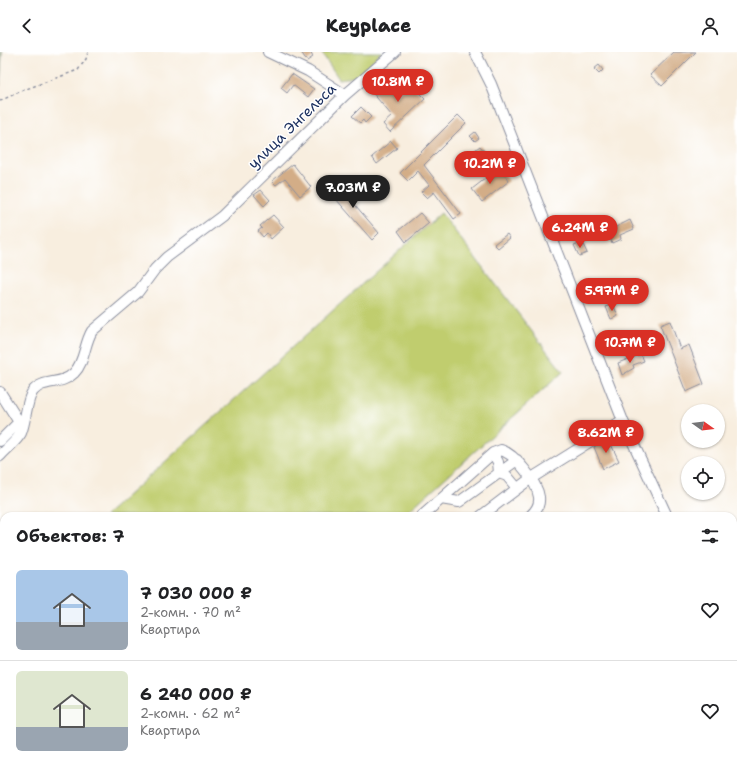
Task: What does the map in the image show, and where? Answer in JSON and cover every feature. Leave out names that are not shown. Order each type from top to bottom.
[{"type":"street","points":[[268,52],[308,71],[345,95]]},
{"type":"street","name":"улица Энгельса","points":[[0,456],[20,434],[32,392],[43,384],[57,382],[74,373],[84,355],[87,339],[92,331],[138,292],[155,269],[167,257],[222,216],[345,95],[395,52]]},
{"type":"street","points":[[475,52],[491,84],[623,422],[665,512]]},
{"type":"street","points":[[0,392],[19,422],[0,441]]},
{"type":"street","points":[[486,512],[530,479],[623,422]]},
{"type":"street","points":[[426,512],[493,453],[501,450],[509,452],[517,460],[539,496],[539,504],[533,512]]},
{"type":"street","points":[[493,453],[498,462],[499,473]]},
{"type":"street","points":[[441,499],[459,502],[517,460]]},
{"type":"street","points":[[499,473],[507,476],[517,488]]},
{"type":"path","points":[[0,101],[21,91],[78,70],[86,59],[88,52]]},
{"type":"green space","points":[[0,52],[2,52],[2,55],[0,86]]},
{"type":"green space","points":[[321,52],[382,52],[355,77],[339,79]]},
{"type":"green space","points":[[441,213],[563,372],[407,512],[109,512]]},
{"type":"building","points":[[301,52],[310,52],[313,57],[307,61]]},
{"type":"building","points":[[674,52],[696,52],[662,86],[650,75]]},
{"type":"building","points":[[599,65],[603,70],[599,74],[594,69]]},
{"type":"building","points":[[292,74],[314,89],[308,97],[293,85],[287,93],[281,88]]},
{"type":"building","points":[[382,82],[396,96],[410,84],[425,99],[390,132],[383,124],[392,116],[372,92]]},
{"type":"building","points":[[361,107],[371,117],[365,123],[363,120],[360,123],[352,116]]},
{"type":"building","points":[[458,115],[466,123],[424,165],[461,214],[454,219],[434,192],[427,198],[421,192],[429,185],[418,171],[408,181],[400,173]]},
{"type":"building","points":[[475,132],[479,138],[475,141],[470,136]]},
{"type":"building","points":[[391,141],[397,148],[377,164],[372,157]]},
{"type":"building","points":[[480,146],[489,157],[476,168],[467,156]]},
{"type":"building","points":[[293,164],[311,187],[300,196],[285,178],[276,185],[272,181]]},
{"type":"building","points":[[499,168],[509,181],[482,202],[472,189]]},
{"type":"building","points":[[340,180],[348,189],[344,192],[379,233],[372,240],[328,190]]},
{"type":"building","points":[[261,190],[270,200],[264,206],[254,195]]},
{"type":"building","points":[[420,213],[429,223],[406,242],[398,231]]},
{"type":"building","points":[[273,215],[284,227],[271,239],[267,233],[263,237],[258,231],[262,228],[260,226]]},
{"type":"building","points":[[630,220],[634,229],[620,235],[621,239],[612,243],[608,231]]},
{"type":"building","points":[[507,234],[510,238],[498,248],[494,244]]},
{"type":"building","points":[[582,242],[587,253],[579,256],[574,245]]},
{"type":"building","points":[[613,304],[618,316],[611,319],[606,307]]},
{"type":"building","points":[[670,321],[680,349],[689,345],[704,384],[686,392],[660,325]]},
{"type":"building","points":[[641,354],[644,361],[633,365],[634,368],[622,375],[618,363]]},
{"type":"building","points":[[608,438],[619,461],[603,469],[594,447]]}]
